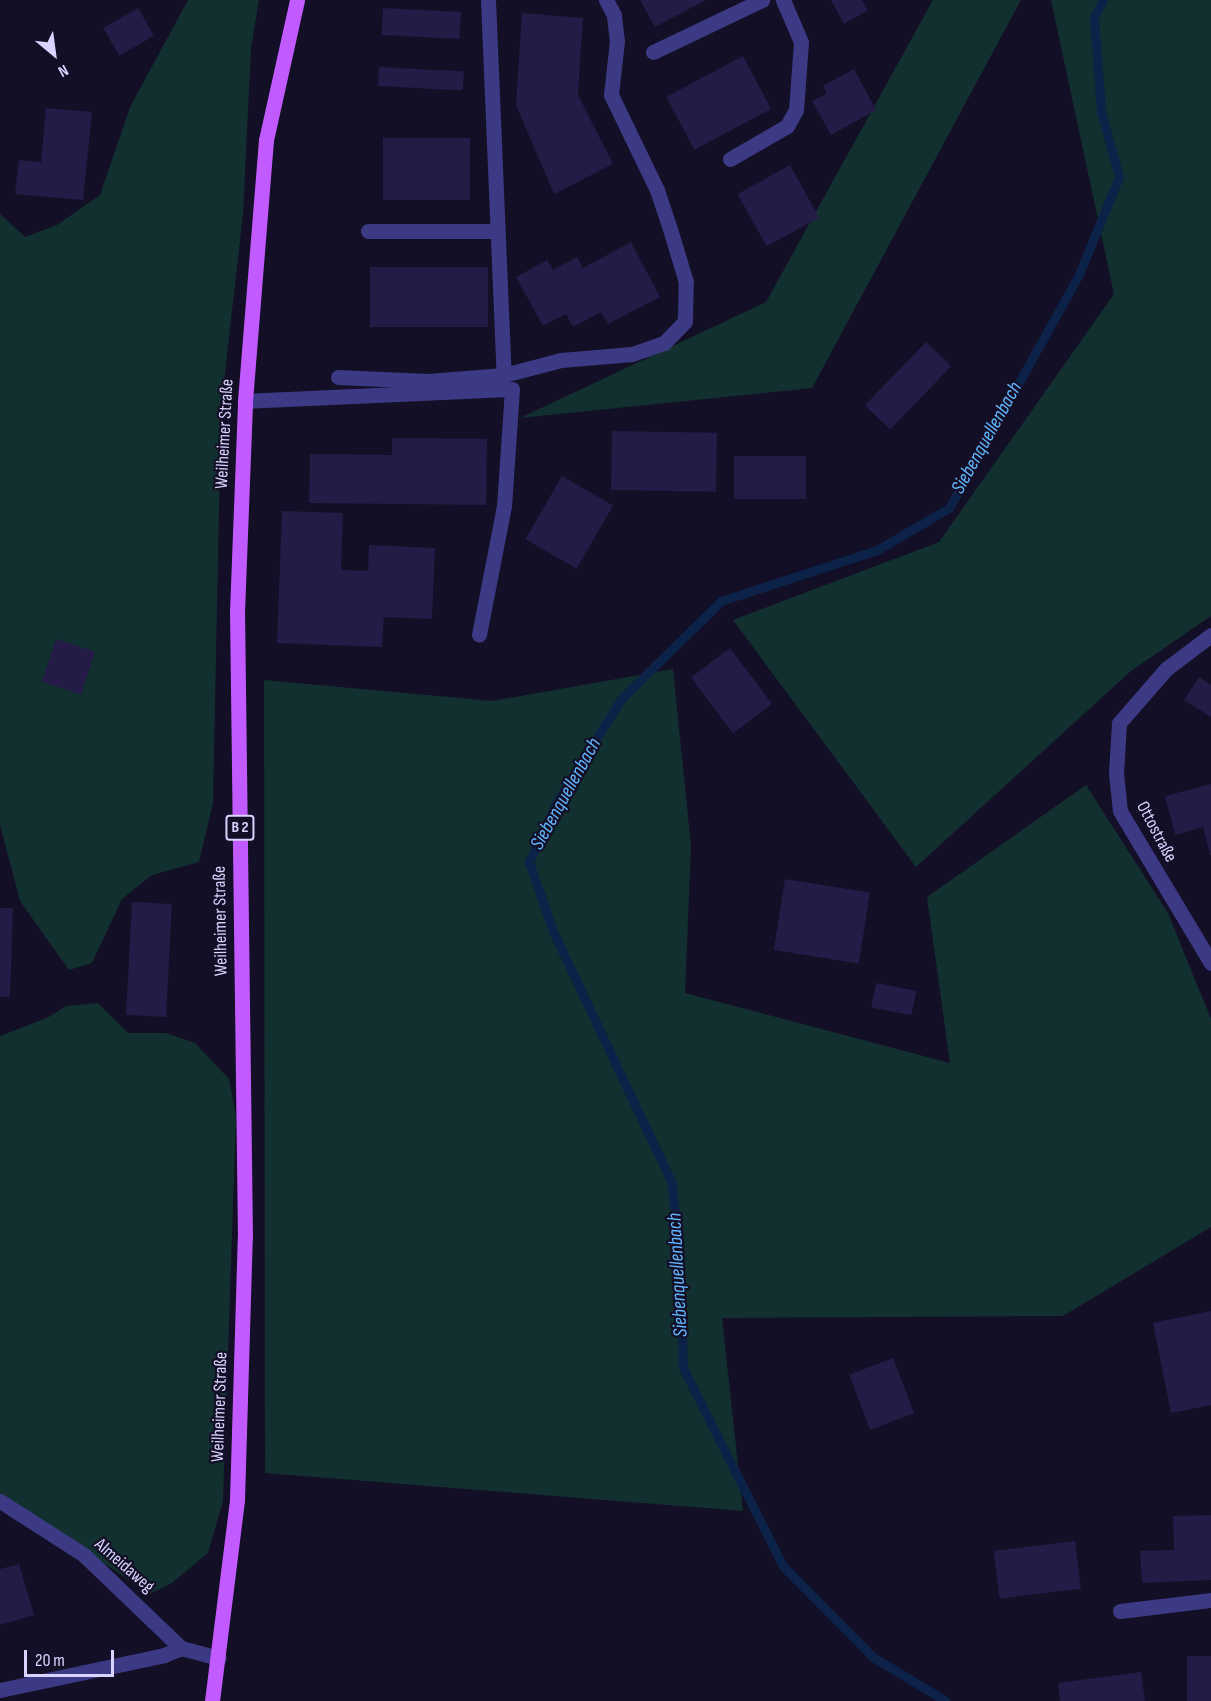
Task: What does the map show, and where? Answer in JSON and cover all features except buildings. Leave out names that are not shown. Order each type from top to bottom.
[{"type":"main road","name":"Weilheimer Straße","points":[[212,1701],[237,1500],[244,1238],[237,612],[245,400],[266,140],[297,0]]},
{"type":"street","points":[[488,0],[495,231],[504,375]]},
{"type":"street","points":[[338,377],[428,381],[504,375],[561,360],[632,354],[664,343],[685,321],[686,282],[670,229],[657,190],[611,95],[617,41],[614,15],[606,0]]},
{"type":"street","points":[[653,52],[762,0]]},
{"type":"street","points":[[730,159],[787,126],[796,110],[801,42],[783,0]]},
{"type":"street","points":[[368,231],[495,231]]},
{"type":"street","points":[[245,400],[512,389],[504,506],[479,635]]},
{"type":"street","name":"Ottostraße","points":[[1211,635],[1166,669],[1119,723],[1116,773],[1120,811],[1211,963]]},
{"type":"street","name":"Almeidaweg","points":[[0,1501],[84,1555],[181,1648],[219,1658]]},
{"type":"street","points":[[1120,1611],[1211,1600]]},
{"type":"street","points":[[0,1690],[164,1655],[181,1648]]},
{"type":"green space","points":[[188,0],[259,0],[251,49],[243,214],[221,408],[213,803],[199,862],[152,875],[122,899],[92,963],[69,970],[20,901],[0,825],[0,214],[25,237],[57,225],[100,195],[130,107]]},
{"type":"green space","points":[[933,0],[1021,0],[812,388],[520,418],[766,302]]},
{"type":"green space","points":[[1051,0],[1211,0],[1211,616],[1131,671],[916,867],[733,620],[939,542],[1114,294]]},
{"type":"green space","points":[[673,669],[691,846],[685,993],[950,1063],[927,897],[1086,785],[1168,913],[1211,1019],[1211,1227],[1063,1316],[722,1318],[743,1511],[265,1473],[264,680],[492,701]]},
{"type":"green space","points":[[98,1003],[128,1033],[166,1033],[195,1043],[229,1079],[236,1116],[223,1501],[208,1553],[172,1583],[150,1594],[0,1494],[0,1036],[47,1018],[66,1006]]},
{"type":"waterway","name":"Siebenquellenbach","points":[[946,1701],[873,1657],[783,1566],[683,1368],[679,1244],[671,1181],[553,931],[529,862],[559,798],[621,699],[721,601],[877,550],[949,508],[1079,274],[1119,177],[1101,111],[1094,17],[1103,0]]}]
